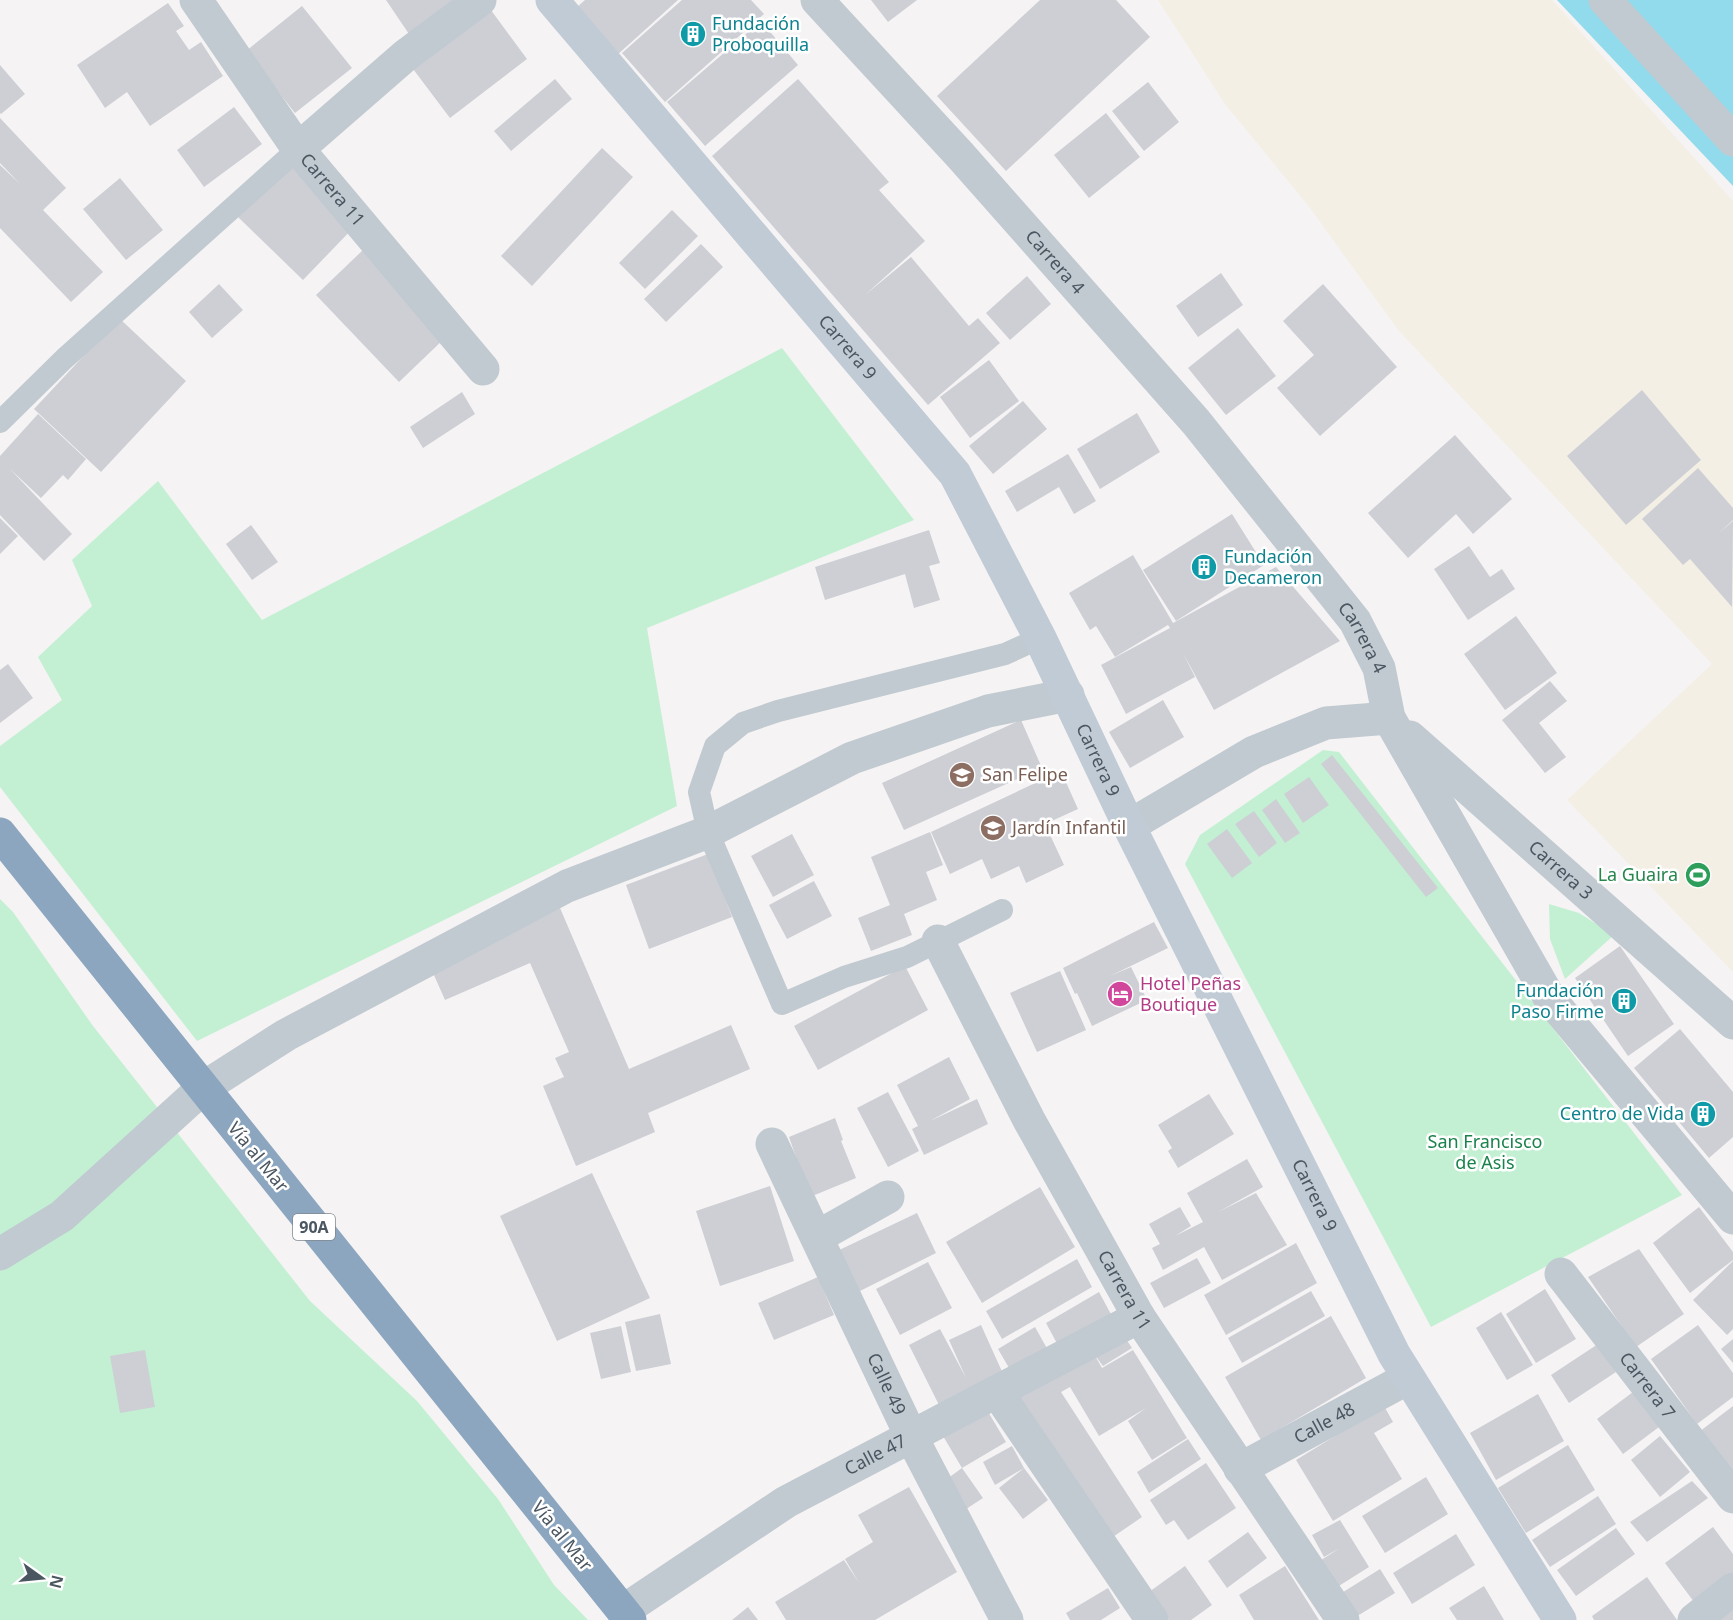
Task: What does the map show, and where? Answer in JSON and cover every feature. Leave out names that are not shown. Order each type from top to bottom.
[{"type":"highway","name":"Vía al Mar","points":[[0,834],[626,1616]]},
{"type":"street","name":"Carrera 11","points":[[196,0],[297,149],[483,369]]},
{"type":"street","points":[[297,149],[406,56],[480,0]]},
{"type":"street","name":"Carrera 9","points":[[552,0],[955,474],[1040,638],[1129,826],[1394,1354],[1560,1620]]},
{"type":"street","name":"Carrera 4","points":[[817,0],[968,164],[1196,422],[1355,621],[1379,668],[1389,718],[1550,999],[1733,1218]]},
{"type":"street","points":[[1605,0],[1733,140]]},
{"type":"street","points":[[0,1254],[62,1216],[203,1088],[286,1035],[567,886],[708,832],[852,758],[988,711],[1068,695]]},
{"type":"street","points":[[1129,826],[1254,752],[1326,723],[1389,718]]},
{"type":"street","name":"Carrera 3","points":[[1389,718],[1733,1023]]},
{"type":"street","name":"Carrera 11","points":[[938,941],[1029,1120],[1139,1317],[1343,1620]]},
{"type":"street","name":"Calle 49","points":[[772,1144],[910,1436],[1008,1620]]},
{"type":"street","points":[[817,1237],[888,1197]]},
{"type":"street","name":"Carrera 7","points":[[1561,1274],[1733,1497]]},
{"type":"street","name":"Calle 47","points":[[626,1616],[786,1502],[1139,1317]]},
{"type":"street","name":"Calle 48","points":[[1240,1469],[1408,1378]]},
{"type":"street","points":[[997,1392],[1152,1620]]},
{"type":"street","points":[[1694,1620],[1733,1589]]},
{"type":"lane","points":[[0,422],[64,359],[297,149]]},
{"type":"lane","points":[[1002,910],[907,957],[844,977],[782,1004],[708,832],[699,792],[715,746],[743,723],[778,711],[1005,654],[1040,638]]},
{"type":"green space","points":[[782,348],[914,520],[647,628],[677,806],[197,1041],[0,787],[0,746],[62,700],[38,657],[92,606],[72,560],[158,481],[262,620]]},
{"type":"green space","name":"San Francisco de Asis","points":[[1323,750],[1339,752],[1682,1195],[1431,1327],[1185,864],[1200,835]]},
{"type":"green space","points":[[0,899],[13,912],[93,1026],[310,1301],[417,1401],[498,1499],[554,1585],[588,1620],[0,1620]]},
{"type":"green space","points":[[1549,904],[1579,913],[1614,935],[1565,979],[1550,939]]},
{"type":"sand","points":[[1158,0],[1552,0],[1733,201],[1733,972],[1567,800],[1712,664],[1399,331],[1307,204],[1225,104]]},
{"type":"water","points":[[1557,0],[1733,0],[1733,186]]},
{"type":"building","points":[[386,0],[458,0],[409,34]]},
{"type":"building","points":[[585,0],[678,0],[616,56],[575,9]]},
{"type":"building","name":"Fundación Proboquilla","points":[[682,0],[751,0],[764,14],[665,102],[622,53]]},
{"type":"building","points":[[871,0],[917,0],[888,22]]},
{"type":"building","points":[[1040,0],[1116,0],[1150,37],[1006,171],[937,96]]},
{"type":"building","points":[[485,2],[527,59],[450,118],[407,61]]},
{"type":"building","points":[[168,3],[184,26],[176,31],[189,50],[201,42],[223,76],[150,126],[127,92],[105,108],[77,65]]},
{"type":"building","points":[[302,6],[352,68],[295,113],[246,51]]},
{"type":"building","points":[[761,21],[798,65],[705,146],[667,102]]},
{"type":"building","points":[[0,65],[25,94],[1,114],[0,113]]},
{"type":"building","points":[[555,79],[572,99],[511,151],[494,131]]},
{"type":"building","points":[[798,79],[889,182],[879,190],[925,241],[865,295],[911,257],[969,326],[978,318],[1000,343],[928,405],[712,156]]},
{"type":"building","points":[[1148,82],[1179,122],[1144,151],[1112,111]]},
{"type":"building","points":[[234,107],[262,144],[204,187],[177,150]]},
{"type":"building","points":[[1106,113],[1140,157],[1089,198],[1054,155]]},
{"type":"building","points":[[0,118],[66,188],[43,210],[103,272],[71,302],[0,228],[0,165],[20,184],[0,163]]},
{"type":"building","points":[[602,148],[633,177],[532,286],[501,256]]},
{"type":"building","points":[[291,161],[356,225],[303,280],[238,217]]},
{"type":"building","points":[[120,178],[163,230],[126,260],[83,209]]},
{"type":"building","points":[[672,210],[698,236],[645,289],[619,263]]},
{"type":"building","points":[[701,244],[723,267],[666,322],[644,299]]},
{"type":"building","points":[[364,249],[447,336],[399,382],[316,295]]},
{"type":"building","points":[[1221,273],[1243,305],[1198,337],[1176,306]]},
{"type":"building","points":[[1027,276],[1051,304],[1010,340],[986,313]]},
{"type":"building","points":[[219,284],[243,310],[212,338],[189,312]]},
{"type":"building","points":[[1323,284],[1397,367],[1320,436],[1277,388],[1314,355],[1283,321]]},
{"type":"building","points":[[119,318],[186,381],[101,472],[34,409]]},
{"type":"building","points":[[1238,328],[1276,376],[1226,415],[1188,368]]},
{"type":"building","points":[[989,360],[1019,401],[970,438],[940,397]]},
{"type":"building","points":[[1642,390],[1701,460],[1626,525],[1567,456]]},
{"type":"building","points":[[462,392],[475,414],[423,448],[410,427]]},
{"type":"building","points":[[1023,401],[1047,429],[993,474],[969,446]]},
{"type":"building","points":[[1137,413],[1160,452],[1100,489],[1077,449]]},
{"type":"building","points":[[38,414],[86,459],[68,480],[63,475],[41,498],[10,469],[72,534],[44,561],[0,515],[0,456]]},
{"type":"building","points":[[1455,435],[1512,499],[1473,534],[1456,514],[1408,558],[1368,513]]},
{"type":"building","points":[[1068,454],[1096,501],[1074,514],[1059,487],[1017,512],[1005,491]]},
{"type":"building","points":[[1698,468],[1733,508],[1733,520],[1718,534],[1733,521],[1732,607],[1690,559],[1683,565],[1642,519]]},
{"type":"building","name":"Fundación Decameron","points":[[1232,514],[1264,565],[1176,621],[1143,570]]},
{"type":"building","points":[[0,518],[18,536],[0,554]]},
{"type":"building","points":[[251,525],[278,562],[252,580],[226,544]]},
{"type":"building","points":[[929,530],[940,563],[929,566],[940,600],[914,608],[905,574],[825,600],[815,567]]},
{"type":"building","points":[[1469,546],[1490,577],[1502,569],[1515,589],[1468,620],[1434,569]]},
{"type":"building","points":[[1133,555],[1173,623],[1276,567],[1340,641],[1214,710],[1183,653],[1195,677],[1126,714],[1101,665],[1170,628],[1168,625],[1115,657],[1096,626],[1090,630],[1069,593]]},
{"type":"building","points":[[1516,616],[1557,673],[1505,710],[1464,654]]},
{"type":"building","points":[[8,664],[33,698],[0,723],[0,670]]},
{"type":"building","points":[[1550,681],[1567,701],[1539,723],[1566,757],[1545,773],[1502,720]]},
{"type":"building","points":[[1163,700],[1184,737],[1130,768],[1109,732]]},
{"type":"building","name":"San Felipe","points":[[1021,720],[1042,768],[904,830],[882,783]]},
{"type":"building","points":[[1332,755],[1438,888],[1426,897],[1321,764]]},
{"type":"building","name":"Jardín Infantil","points":[[1061,771],[1078,809],[1045,824],[1064,865],[1026,883],[1019,866],[991,879],[982,859],[950,874],[931,832]]},
{"type":"building","points":[[1309,777],[1329,805],[1303,823],[1284,794]]},
{"type":"building","points":[[1276,799],[1300,833],[1285,843],[1262,810]]},
{"type":"building","points":[[1254,811],[1277,843],[1259,857],[1235,824]]},
{"type":"building","points":[[1227,829],[1252,863],[1232,878],[1207,844]]},
{"type":"building","points":[[930,832],[943,865],[926,872],[937,900],[904,914],[912,935],[871,951],[858,918],[890,905],[871,857]]},
{"type":"building","points":[[792,834],[814,875],[773,897],[751,856]]},
{"type":"building","points":[[708,854],[732,917],[649,949],[626,885]]},
{"type":"building","points":[[814,881],[832,916],[787,939],[769,905]]},
{"type":"building","points":[[560,908],[629,1069],[731,1025],[750,1069],[648,1113],[655,1132],[576,1166],[543,1086],[564,1077],[555,1058],[569,1052],[530,963],[445,1000],[430,966]]},
{"type":"building","points":[[1154,922],[1168,948],[1110,976],[1131,967],[1147,1000],[1092,1026],[1063,968]]},
{"type":"building","name":"Fundación Paso Firme","points":[[1620,946],[1674,1024],[1628,1056],[1575,978]]},
{"type":"building","points":[[905,966],[928,1010],[818,1070],[794,1026]]},
{"type":"building","points":[[1060,971],[1086,1030],[1037,1052],[1010,993]]},
{"type":"building","name":"Centro de Vida","points":[[1680,1029],[1733,1092],[1733,1137],[1709,1158],[1634,1068]]},
{"type":"building","points":[[949,1057],[970,1099],[930,1121],[977,1099],[988,1124],[924,1155],[912,1129],[918,1126],[897,1085]]},
{"type":"building","points":[[888,1092],[919,1151],[888,1167],[857,1108]]},
{"type":"building","points":[[1209,1094],[1234,1134],[1178,1168],[1168,1151],[1172,1148],[1158,1125]]},
{"type":"building","points":[[835,1118],[843,1140],[841,1141],[856,1178],[810,1197],[789,1137]]},
{"type":"building","points":[[1247,1159],[1263,1187],[1218,1212],[1256,1193],[1287,1245],[1222,1280],[1204,1247],[1163,1270],[1152,1248],[1160,1244],[1149,1224],[1180,1207],[1191,1226],[1175,1236],[1203,1222],[1187,1193]]},
{"type":"building","points":[[592,1173],[650,1298],[557,1341],[500,1216]]},
{"type":"building","points":[[770,1186],[794,1261],[720,1286],[696,1211]]},
{"type":"building","points":[[1040,1187],[1075,1247],[982,1303],[946,1242]]},
{"type":"building","points":[[1699,1207],[1733,1252],[1733,1260],[1690,1293],[1653,1243]]},
{"type":"building","points":[[917,1213],[936,1253],[856,1293],[835,1252]]},
{"type":"building","points":[[1296,1243],[1317,1283],[1226,1335],[1204,1295]]},
{"type":"building","points":[[1639,1249],[1684,1314],[1636,1347],[1588,1277]]},
{"type":"building","points":[[1197,1258],[1211,1283],[1164,1308],[1150,1283]]},
{"type":"building","points":[[1077,1259],[1092,1287],[1002,1339],[986,1311]]},
{"type":"building","points":[[1733,1261],[1733,1329],[1727,1335],[1693,1300]]},
{"type":"building","points":[[928,1262],[952,1308],[900,1335],[876,1289]]},
{"type":"building","points":[[818,1277],[834,1315],[774,1340],[758,1303]]},
{"type":"building","points":[[1545,1289],[1576,1339],[1536,1363],[1506,1314]]},
{"type":"building","points":[[1311,1291],[1325,1316],[1242,1363],[1228,1338]]},
{"type":"building","points":[[1099,1292],[1113,1318],[1060,1349],[1046,1323]]},
{"type":"building","points":[[1501,1312],[1533,1365],[1507,1380],[1476,1328]]},
{"type":"building","points":[[660,1314],[671,1364],[636,1371],[625,1322]]},
{"type":"building","points":[[1331,1316],[1366,1378],[1261,1440],[1225,1377]]},
{"type":"building","points":[[981,1325],[1004,1376],[940,1407],[909,1345],[940,1329],[966,1378],[949,1340]]},
{"type":"building","points":[[1698,1325],[1733,1373],[1733,1397],[1697,1424],[1651,1359]]},
{"type":"building","points":[[621,1326],[631,1372],[601,1379],[590,1333]]},
{"type":"building","points":[[1035,1327],[1049,1352],[1012,1373],[998,1349]]},
{"type":"building","points":[[1122,1333],[1132,1348],[1103,1366],[1094,1354],[1102,1368],[1133,1350],[1187,1438],[1152,1460],[1128,1421],[1146,1408],[1099,1436],[1070,1387],[1061,1392],[1142,1517],[1110,1539],[1016,1396]]},
{"type":"building","points":[[1733,1339],[1733,1363],[1721,1349]]},
{"type":"building","points":[[1598,1344],[1616,1372],[1569,1403],[1551,1375]]},
{"type":"building","points":[[145,1350],[155,1407],[120,1413],[110,1356]]},
{"type":"building","points":[[1633,1392],[1659,1427],[1623,1454],[1597,1419]]},
{"type":"building","points":[[1538,1394],[1564,1441],[1496,1480],[1470,1433]]},
{"type":"building","points":[[1384,1406],[1393,1422],[1374,1433],[1402,1479],[1333,1521],[1296,1460]]},
{"type":"building","points":[[1733,1406],[1733,1480],[1695,1435]]},
{"type":"building","points":[[987,1410],[1006,1442],[962,1468],[943,1436]]},
{"type":"building","points":[[1660,1436],[1690,1472],[1660,1497],[1631,1460]]},
{"type":"building","points":[[1188,1439],[1201,1459],[1149,1493],[1137,1472]]},
{"type":"building","points":[[1568,1445],[1595,1490],[1526,1533],[1498,1488]]},
{"type":"building","points":[[1012,1446],[1024,1468],[995,1485],[983,1462]]},
{"type":"building","points":[[1206,1463],[1236,1508],[1188,1540],[1174,1520],[1166,1525],[1150,1500]]},
{"type":"building","points":[[962,1468],[983,1498],[960,1513],[940,1484]]},
{"type":"building","points":[[1024,1468],[1048,1500],[1023,1519],[999,1488]]},
{"type":"building","points":[[1426,1477],[1448,1514],[1385,1553],[1362,1516]]},
{"type":"building","points":[[1692,1481],[1708,1498],[1647,1542],[1630,1522]]},
{"type":"building","points":[[909,1487],[957,1572],[875,1620],[786,1620],[775,1602],[844,1560],[859,1583],[845,1559],[873,1542],[858,1515]]},
{"type":"building","points":[[1598,1496],[1616,1524],[1550,1567],[1532,1540]]},
{"type":"building","points":[[1340,1520],[1369,1567],[1334,1589],[1318,1562],[1340,1548],[1324,1557],[1312,1535]]},
{"type":"building","points":[[1713,1527],[1733,1554],[1733,1578],[1697,1606],[1665,1563]]},
{"type":"building","points":[[1616,1528],[1635,1554],[1576,1596],[1557,1570]]},
{"type":"building","points":[[1248,1532],[1267,1558],[1227,1588],[1208,1561]]},
{"type":"building","points":[[1456,1534],[1475,1565],[1412,1604],[1393,1573]]},
{"type":"building","points":[[1185,1566],[1212,1605],[1191,1620],[1169,1620],[1149,1592]]},
{"type":"building","points":[[1285,1566],[1319,1620],[1254,1620],[1239,1595]]},
{"type":"building","points":[[1380,1569],[1395,1593],[1354,1618],[1340,1594]]},
{"type":"building","points":[[1647,1577],[1677,1620],[1594,1620],[1592,1616]]},
{"type":"building","points":[[1484,1586],[1504,1620],[1457,1620],[1449,1608]]},
{"type":"building","points":[[1108,1588],[1120,1608],[1101,1620],[1070,1620],[1066,1613]]},
{"type":"building","points":[[1733,1596],[1733,1620],[1713,1620]]},
{"type":"building","points":[[748,1607],[758,1620],[732,1620]]},
{"type":"place","name":"Fundación Proboquilla","points":[[693,34]]},
{"type":"place","name":"Fundación Decameron","points":[[1204,567]]},
{"type":"place","name":"San Felipe","points":[[962,775]]},
{"type":"place","name":"Jardín Infantil","points":[[993,828]]},
{"type":"place","name":"La Guaira","points":[[1698,875]]},
{"type":"place","name":"Hotel Peñas Boutique","points":[[1120,994]]},
{"type":"place","name":"Fundación Paso Firme","points":[[1624,1001]]},
{"type":"place","name":"Centro de Vida","points":[[1703,1114]]}]
